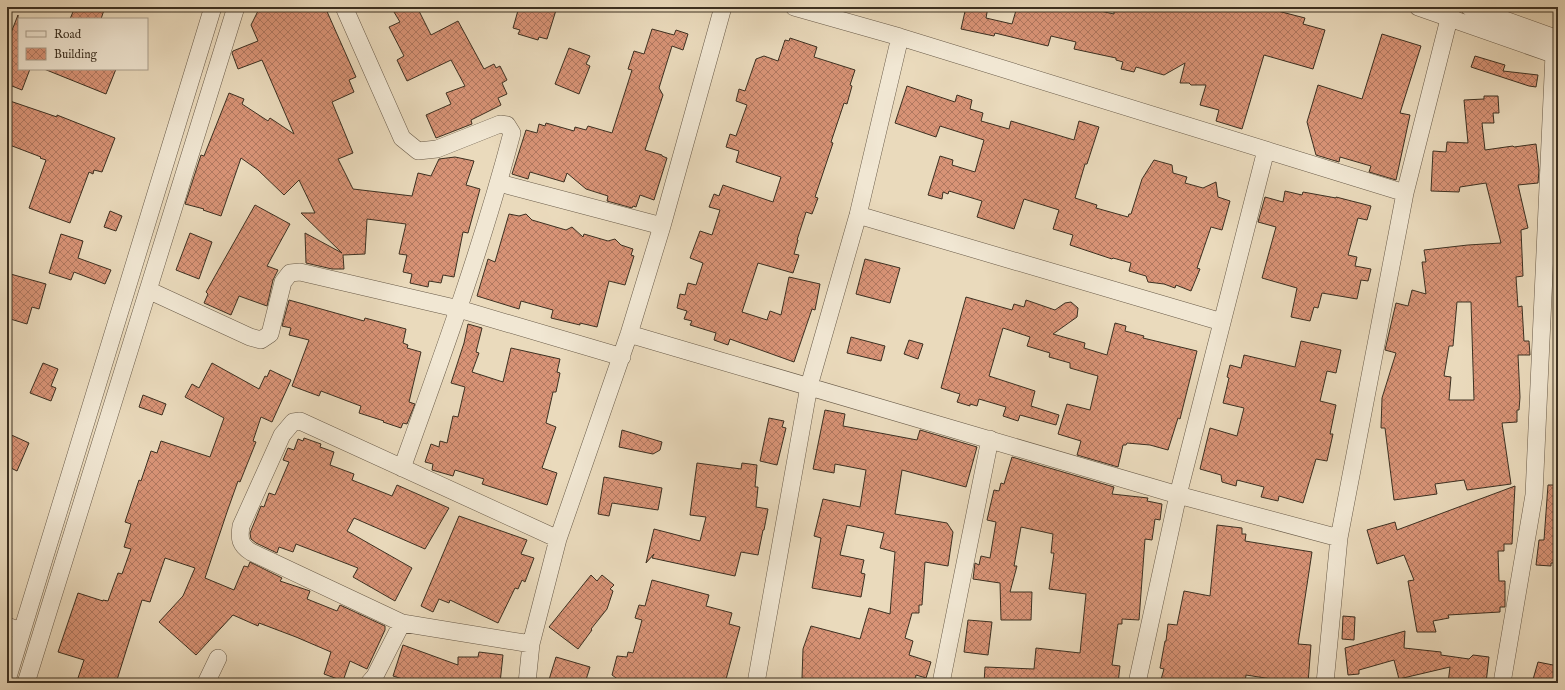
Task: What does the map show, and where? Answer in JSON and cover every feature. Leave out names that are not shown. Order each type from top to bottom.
[{"type":"street","points":[[7,680],[14,629],[213,7]]},
{"type":"street","points":[[26,683],[236,7]]},
{"type":"street","points":[[344,7],[402,138],[418,151],[436,149],[500,124],[507,125],[512,133],[499,183],[459,309],[402,468]]},
{"type":"street","points":[[527,683],[531,644],[558,539],[622,357],[662,226],[723,7]]},
{"type":"street","points":[[794,7],[900,36],[1405,193]]},
{"type":"street","points":[[1418,7],[1450,12],[1557,50]]},
{"type":"street","points":[[1469,7],[1557,50]]},
{"type":"street","points":[[1325,683],[1338,538],[1405,193],[1450,12]]},
{"type":"street","points":[[756,683],[809,386],[858,215],[900,36]]},
{"type":"street","points":[[1502,683],[1534,495],[1557,50]]},
{"type":"street","points":[[1137,683],[1178,495],[1266,150]]},
{"type":"street","points":[[499,183],[662,226]]},
{"type":"street","points":[[858,215],[1222,322]]},
{"type":"street","points":[[148,290],[250,337],[261,340],[270,334],[283,282],[290,273],[300,272],[459,309],[622,357]]},
{"type":"street","points":[[629,334],[1178,495],[1338,538]]},
{"type":"street","points":[[531,644],[402,623],[251,552],[244,547],[239,537],[241,526],[282,435],[293,422],[300,421],[558,539]]},
{"type":"street","points":[[941,683],[990,439]]},
{"type":"street","points":[[369,683],[375,676],[402,623]]},
{"type":"street","points":[[206,683],[218,658]]},
{"type":"building","points":[[75,7],[105,7],[101,18],[70,18]]},
{"type":"building","points":[[260,7],[325,7],[356,77],[349,80],[354,92],[332,102],[353,153],[338,159],[353,189],[412,196],[418,173],[431,176],[439,159],[455,157],[474,161],[466,185],[480,189],[468,233],[463,232],[454,277],[443,275],[441,283],[429,281],[428,287],[410,283],[412,274],[403,272],[407,255],[399,254],[406,224],[367,219],[365,254],[343,255],[344,269],[332,269],[306,263],[305,233],[342,253],[301,213],[315,213],[299,180],[284,195],[258,170],[241,158],[221,216],[203,210],[204,209],[185,204],[201,155],[204,156],[229,93],[244,99],[242,104],[268,121],[270,118],[294,134],[262,60],[238,69],[232,53],[233,51],[258,41],[251,25]]},
{"type":"building","points":[[391,7],[417,7],[431,35],[458,21],[484,69],[494,64],[496,68],[500,66],[507,80],[502,83],[507,94],[498,98],[501,105],[471,120],[472,124],[436,138],[426,115],[451,104],[446,93],[465,86],[451,60],[407,81],[397,60],[404,56],[389,27],[400,22]]},
{"type":"building","points":[[519,7],[557,7],[547,39],[539,37],[538,40],[518,34],[520,30],[513,28]]},
{"type":"building","points":[[966,7],[988,7],[986,18],[1012,24],[1017,7],[1082,7],[1114,14],[1114,7],[1220,7],[1231,11],[1232,7],[1262,7],[1305,18],[1303,24],[1325,30],[1313,69],[1264,55],[1242,129],[1216,121],[1219,110],[1200,105],[1206,85],[1180,83],[1185,63],[1164,75],[1136,67],[1134,72],[1121,69],[1123,62],[1116,60],[1116,58],[1074,49],[1076,42],[1051,36],[1048,46],[995,33],[994,36],[961,29]]},
{"type":"building","points":[[18,15],[18,70],[30,70],[22,90],[7,84],[7,43]]},
{"type":"building","points":[[652,29],[674,35],[676,30],[688,34],[683,50],[672,46],[659,88],[663,95],[645,150],[667,158],[654,200],[640,195],[636,207],[633,206],[632,208],[607,201],[608,196],[586,189],[567,173],[564,182],[530,172],[528,179],[512,174],[526,130],[537,133],[539,124],[545,126],[546,123],[574,131],[575,127],[586,130],[588,126],[612,133],[632,70],[628,69],[634,51],[644,54]]},
{"type":"building","points":[[1382,34],[1421,46],[1400,113],[1410,115],[1396,180],[1369,172],[1371,166],[1340,157],[1339,162],[1316,155],[1307,122],[1318,85],[1362,99]]},
{"type":"building","points":[[790,38],[817,47],[814,57],[855,70],[850,85],[852,86],[847,104],[844,103],[831,142],[833,143],[815,197],[818,198],[812,214],[806,212],[797,240],[794,254],[799,255],[793,273],[758,263],[742,312],[767,320],[770,311],[781,315],[789,277],[820,284],[815,310],[812,309],[794,362],[730,339],[728,345],[714,340],[716,333],[690,325],[692,321],[684,319],[687,311],[677,308],[680,294],[685,295],[688,283],[696,285],[703,263],[690,258],[700,231],[712,235],[720,210],[709,207],[714,194],[719,196],[723,185],[773,202],[781,177],[736,162],[739,151],[726,147],[730,134],[736,136],[747,105],[736,101],[739,89],[745,91],[756,59],[764,56],[778,61],[785,40],[789,41]]},
{"type":"building","points":[[569,48],[590,56],[586,64],[590,66],[579,94],[555,84]]},
{"type":"building","points":[[1475,56],[1505,65],[1503,71],[1538,75],[1536,87],[1471,67]]},
{"type":"building","points":[[46,70],[116,70],[106,94]]},
{"type":"building","points":[[907,86],[955,102],[957,95],[972,100],[970,109],[983,113],[981,121],[1009,129],[1011,121],[1074,140],[1079,121],[1099,127],[1087,164],[1085,164],[1075,198],[1097,205],[1096,208],[1128,217],[1129,214],[1131,214],[1142,179],[1154,160],[1172,165],[1173,173],[1187,177],[1185,183],[1203,188],[1216,182],[1218,197],[1230,201],[1222,230],[1211,227],[1197,268],[1200,269],[1191,291],[1176,285],[1175,288],[1164,284],[1148,282],[1146,276],[1129,271],[1131,263],[1112,259],[1070,245],[1073,235],[1053,229],[1059,210],[1024,199],[1014,229],[977,217],[982,201],[949,191],[948,194],[943,192],[942,199],[928,195],[940,156],[953,160],[952,165],[975,172],[984,140],[940,126],[936,137],[895,123]]},
{"type":"building","points":[[1484,96],[1498,96],[1499,113],[1493,113],[1494,123],[1482,123],[1485,150],[1536,144],[1539,170],[1538,183],[1518,185],[1528,228],[1521,230],[1523,276],[1516,277],[1518,307],[1522,306],[1524,341],[1529,341],[1530,355],[1518,355],[1520,397],[1519,410],[1517,410],[1517,422],[1502,423],[1511,484],[1467,490],[1464,480],[1435,484],[1437,494],[1394,500],[1385,428],[1381,428],[1382,398],[1396,353],[1385,350],[1396,303],[1408,306],[1412,290],[1426,294],[1422,262],[1426,262],[1424,250],[1501,243],[1486,183],[1460,187],[1459,192],[1431,191],[1433,151],[1446,152],[1447,142],[1468,143],[1464,100],[1484,99]],"holes":[[[1457,302],[1471,302],[1474,400],[1449,400],[1451,377],[1444,376],[1449,346],[1453,346]]]},
{"type":"building","points":[[7,100],[57,117],[57,115],[115,138],[102,172],[94,170],[93,174],[89,172],[70,223],[29,208],[46,160],[7,144]]},
{"type":"building","points":[[1285,191],[1302,195],[1303,192],[1336,197],[1371,206],[1367,220],[1358,218],[1348,255],[1357,257],[1355,266],[1371,269],[1368,281],[1361,280],[1357,299],[1322,293],[1318,308],[1314,307],[1310,321],[1291,317],[1297,288],[1262,278],[1276,227],[1258,222],[1265,197],[1283,202]]},
{"type":"building","points":[[255,205],[290,224],[267,266],[278,270],[273,280],[267,306],[239,296],[231,315],[204,303],[208,294],[206,292]]},
{"type":"building","points":[[110,211],[122,216],[116,231],[104,227]]},
{"type":"building","points":[[509,214],[519,216],[526,214],[532,220],[566,230],[572,227],[583,237],[584,234],[608,241],[615,239],[621,245],[633,249],[631,255],[634,256],[625,285],[609,281],[597,327],[580,323],[580,325],[551,318],[553,310],[521,301],[519,309],[477,296],[488,259],[495,262]]},
{"type":"building","points":[[190,233],[212,242],[199,279],[176,270]]},
{"type":"building","points":[[61,234],[83,241],[78,258],[111,270],[105,284],[74,272],[71,280],[49,273]]},
{"type":"building","points":[[865,259],[900,268],[890,303],[856,294]]},
{"type":"building","points":[[7,273],[46,284],[39,309],[32,307],[27,324],[7,318]]},
{"type":"building","points":[[966,297],[1012,310],[1014,304],[1024,307],[1026,300],[1055,310],[1065,303],[1071,302],[1078,308],[1077,317],[1053,334],[1085,343],[1084,348],[1107,355],[1115,323],[1126,326],[1125,331],[1144,336],[1143,338],[1197,351],[1180,419],[1178,418],[1168,450],[1150,445],[1127,443],[1126,445],[1123,445],[1118,467],[1077,455],[1081,441],[1058,434],[1067,404],[1090,410],[1098,376],[1070,368],[1070,363],[1049,357],[1050,353],[1027,346],[1030,337],[1003,328],[989,376],[1035,391],[1031,406],[1059,415],[1056,425],[1020,415],[1018,421],[1003,416],[1006,407],[979,399],[977,406],[970,404],[970,406],[957,402],[960,394],[941,388]]},
{"type":"building","points":[[289,300],[364,321],[365,318],[406,329],[403,343],[408,345],[407,348],[421,352],[409,402],[415,404],[407,424],[403,423],[401,428],[359,413],[361,406],[321,391],[319,396],[292,386],[309,340],[289,335],[291,328],[282,326]]},
{"type":"building","points":[[468,324],[482,328],[476,352],[479,353],[472,372],[503,382],[511,348],[560,359],[557,372],[560,373],[556,392],[553,392],[546,423],[556,427],[542,468],[557,473],[547,505],[482,484],[484,479],[455,470],[453,476],[432,470],[433,464],[425,462],[431,444],[439,447],[440,441],[447,443],[453,416],[458,417],[465,387],[451,383],[464,343]]},
{"type":"building","points":[[851,337],[885,346],[881,361],[847,353]]},
{"type":"building","points":[[909,340],[923,344],[918,359],[904,354]]},
{"type":"building","points":[[1301,341],[1341,350],[1336,373],[1327,371],[1320,401],[1336,405],[1330,434],[1333,434],[1327,461],[1316,459],[1303,503],[1279,496],[1278,501],[1261,497],[1264,487],[1237,480],[1236,486],[1222,482],[1221,475],[1200,469],[1210,428],[1237,436],[1244,408],[1223,403],[1229,378],[1227,377],[1230,365],[1241,368],[1244,355],[1295,367]]},
{"type":"building","points":[[43,363],[58,369],[51,386],[56,388],[51,401],[30,393]]},
{"type":"building","points":[[212,363],[259,389],[265,376],[267,377],[270,370],[291,380],[272,422],[261,417],[253,441],[256,442],[240,482],[238,481],[205,578],[234,590],[244,566],[248,567],[250,562],[282,578],[280,581],[310,591],[307,599],[337,611],[340,605],[385,626],[385,630],[367,669],[350,661],[343,681],[324,674],[331,652],[259,623],[258,626],[233,615],[196,655],[159,622],[183,596],[195,568],[165,558],[150,602],[142,600],[116,683],[93,683],[78,678],[84,660],[58,652],[78,593],[103,601],[108,601],[118,573],[122,574],[131,549],[124,547],[131,524],[125,522],[139,480],[141,481],[151,451],[157,453],[161,441],[210,457],[224,418],[185,397],[192,384],[199,388]]},
{"type":"building","points":[[143,395],[166,404],[162,415],[139,407]]},
{"type":"building","points":[[825,410],[845,414],[843,426],[917,440],[920,430],[977,447],[966,487],[902,470],[895,514],[947,523],[953,532],[948,566],[925,562],[922,605],[919,605],[919,613],[912,613],[905,638],[913,641],[909,655],[931,662],[926,678],[916,675],[915,683],[822,683],[802,678],[803,649],[811,626],[860,639],[869,608],[890,614],[895,552],[880,548],[884,533],[847,525],[840,555],[864,560],[861,573],[865,574],[861,597],[812,588],[821,538],[814,536],[823,499],[860,507],[866,470],[835,464],[834,473],[813,469]]},
{"type":"building","points":[[769,418],[784,421],[782,427],[786,428],[777,465],[760,461]]},
{"type":"building","points":[[622,430],[662,442],[660,450],[653,454],[619,447]]},
{"type":"building","points":[[7,433],[29,443],[17,471],[7,466]]},
{"type":"building","points":[[304,438],[321,444],[320,447],[334,452],[330,465],[354,474],[352,480],[392,496],[397,485],[449,508],[425,549],[354,518],[347,531],[412,568],[395,601],[353,577],[358,568],[296,544],[293,552],[279,547],[277,553],[251,539],[250,533],[261,506],[264,507],[269,493],[275,495],[289,462],[283,460],[288,448],[294,450],[298,439],[303,441]]},
{"type":"building","points":[[1012,457],[1114,487],[1112,494],[1148,498],[1147,501],[1162,504],[1160,520],[1155,519],[1152,540],[1145,539],[1139,620],[1122,619],[1122,624],[1118,624],[1112,665],[1120,666],[1118,683],[984,683],[985,667],[1034,669],[1036,648],[1080,653],[1086,594],[1049,589],[1054,553],[1051,553],[1053,534],[1021,527],[1014,566],[1017,566],[1010,592],[1032,592],[1031,620],[1001,620],[1000,583],[973,579],[975,563],[979,565],[981,556],[990,558],[996,522],[987,520],[994,490],[999,491],[1001,483],[1004,484]]},
{"type":"building","points":[[697,463],[741,469],[742,463],[757,465],[755,487],[758,487],[756,507],[768,509],[764,530],[758,555],[741,552],[735,576],[652,558],[654,554],[646,563],[654,529],[700,541],[706,517],[690,515]]},
{"type":"building","points":[[604,477],[662,488],[658,510],[612,503],[609,516],[598,514]]},
{"type":"building","points":[[1548,485],[1558,485],[1558,563],[1551,563],[1551,566],[1536,565],[1539,540],[1544,540]]},
{"type":"building","points":[[1515,486],[1512,544],[1504,544],[1504,551],[1498,551],[1499,581],[1505,581],[1505,607],[1500,607],[1500,612],[1448,615],[1449,618],[1433,621],[1436,632],[1417,632],[1408,581],[1414,580],[1404,555],[1377,564],[1367,530],[1395,522],[1397,530]]},
{"type":"building","points":[[459,516],[527,540],[521,554],[534,558],[525,582],[522,580],[518,589],[515,588],[498,623],[450,600],[449,603],[439,599],[433,612],[421,606]]},
{"type":"building","points":[[1217,525],[1242,528],[1242,534],[1246,534],[1245,541],[1312,552],[1298,644],[1311,645],[1308,683],[1284,683],[1284,681],[1246,675],[1245,683],[1160,683],[1164,669],[1160,668],[1168,624],[1177,625],[1184,591],[1210,596]]},
{"type":"building","points":[[591,575],[597,581],[602,575],[614,585],[610,589],[613,591],[607,609],[591,629],[592,630],[578,649],[549,627]]},
{"type":"building","points":[[652,580],[709,595],[706,606],[732,613],[729,624],[740,627],[725,683],[623,683],[612,675],[617,656],[627,657],[628,652],[633,653],[642,620],[635,618],[639,605],[645,606]]},
{"type":"building","points":[[1343,616],[1355,617],[1354,640],[1342,639]]},
{"type":"building","points":[[968,620],[992,622],[988,655],[964,652]]},
{"type":"building","points":[[1405,631],[1404,648],[1441,652],[1441,655],[1469,659],[1473,655],[1489,657],[1486,683],[1448,683],[1450,667],[1399,679],[1394,660],[1359,670],[1359,674],[1348,675],[1345,648]]},
{"type":"building","points":[[403,645],[458,665],[458,657],[478,657],[479,652],[503,655],[500,683],[416,683],[393,676]]},
{"type":"building","points":[[556,657],[590,667],[585,683],[548,683]]},
{"type":"building","points":[[1538,662],[1558,666],[1558,683],[1532,683]]}]
